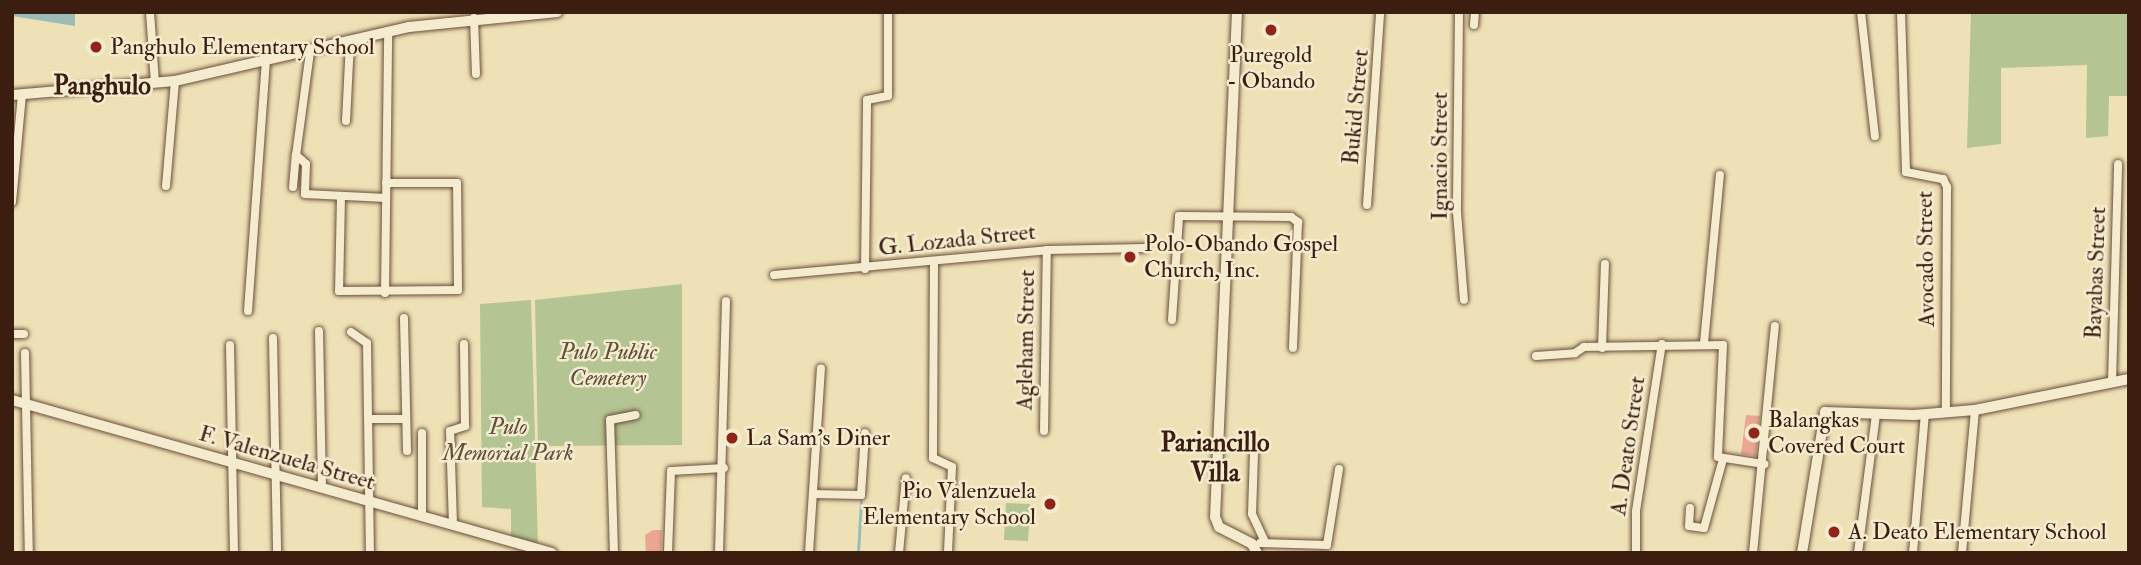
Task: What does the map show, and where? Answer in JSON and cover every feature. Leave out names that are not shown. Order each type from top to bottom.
[{"type":"main road","points":[[17,95],[174,81],[310,52],[388,31],[474,18],[556,12]]},
{"type":"main road","points":[[1237,12],[1215,517],[1227,532],[1254,548]]},
{"type":"main road","points":[[1802,553],[1822,414],[1925,414],[1975,410],[2129,379]]},
{"type":"street","points":[[150,12],[155,83]]},
{"type":"street","points":[[865,269],[867,100],[888,96],[888,12]]},
{"type":"street","name":"Bukid Street","points":[[1367,205],[1380,12]]},
{"type":"street","name":"Ignacio Street","points":[[1459,12],[1457,212],[1464,300]]},
{"type":"street","points":[[1474,24],[1475,12]]},
{"type":"street","points":[[1861,12],[1875,136]]},
{"type":"street","name":"Avocado Street","points":[[1901,12],[1906,172],[1943,179],[1947,187],[1946,412]]},
{"type":"street","points":[[474,18],[477,74]]},
{"type":"street","points":[[385,293],[388,31]]},
{"type":"street","points":[[346,121],[351,41]]},
{"type":"street","points":[[293,187],[310,52]]},
{"type":"street","points":[[248,311],[266,62]]},
{"type":"street","points":[[166,186],[174,81]]},
{"type":"street","points":[[12,202],[17,95]]},
{"type":"street","points":[[296,155],[306,164],[306,195],[386,198]]},
{"type":"street","name":"Bayabas Street","points":[[2112,383],[2118,164]]},
{"type":"street","points":[[1704,343],[1720,175]]},
{"type":"street","points":[[341,197],[338,290],[385,293],[459,287],[457,183],[386,183]]},
{"type":"street","points":[[1172,320],[1178,216],[1291,218],[1297,222],[1293,348]]},
{"type":"street","name":"G. Lozada Street","points":[[774,275],[934,263],[1047,250],[1145,248]]},
{"type":"street","name":"Agleham Street","points":[[1044,431],[1047,250]]},
{"type":"street","points":[[934,263],[933,458],[952,467],[948,553]]},
{"type":"street","points":[[1602,348],[1605,264]]},
{"type":"street","points":[[719,553],[724,468],[726,301]]},
{"type":"street","points":[[404,318],[407,451]]},
{"type":"street","points":[[1753,553],[1764,464],[1774,326]]},
{"type":"street","points":[[319,331],[322,487]]},
{"type":"street","points":[[351,332],[367,344],[370,553]]},
{"type":"street","points":[[12,334],[24,334]]},
{"type":"street","points":[[273,338],[277,553]]},
{"type":"street","points":[[1536,356],[1622,346],[1704,343],[1724,346],[1718,455],[1723,459],[1764,464]]},
{"type":"street","points":[[453,524],[450,431],[465,426],[464,344]]},
{"type":"street","name":"A. Deato Street","points":[[1636,553],[1636,511],[1662,344]]},
{"type":"street","points":[[230,345],[234,553]]},
{"type":"street","points":[[25,353],[29,553]]},
{"type":"street","points":[[809,553],[821,368]]},
{"type":"street","name":"F. Valenzuela Street","points":[[12,400],[552,553]]},
{"type":"street","points":[[1962,553],[1975,410]]},
{"type":"street","points":[[1858,553],[1876,414]]},
{"type":"street","points":[[1913,553],[1925,414]]},
{"type":"street","points":[[614,553],[610,420],[636,415]]},
{"type":"street","points":[[370,419],[405,419]]},
{"type":"street","points":[[422,433],[422,516]]},
{"type":"street","points":[[813,494],[861,495],[865,433]]},
{"type":"street","points":[[1254,454],[1252,514],[1265,542]]},
{"type":"street","points":[[1690,508],[1689,526],[1704,528],[1723,459]]},
{"type":"street","points":[[668,553],[671,471],[724,468]]},
{"type":"street","points":[[1254,548],[1265,542],[1327,549],[1339,469]]},
{"type":"street","points":[[899,553],[906,478]]},
{"type":"green space","points":[[1971,12],[2129,12],[2129,96],[2109,96],[2108,136],[2086,138],[2087,65],[2001,68],[2001,144],[1967,148]]},
{"type":"green space","name":"Pulo Public Cemetery","points":[[682,284],[682,445],[538,446],[535,300]]},
{"type":"green space","name":"Pulo Memorial Park","points":[[531,300],[538,545],[511,538],[511,509],[482,507],[480,304]]},
{"type":"green space","points":[[1006,503],[1030,504],[1028,541],[1004,540]]},
{"type":"water","points":[[12,12],[75,12],[75,26],[12,16]]},
{"type":"building","name":"Balangkas Covered Court","points":[[1746,415],[1760,416],[1756,456],[1741,454]]},
{"type":"building","points":[[653,530],[662,530],[661,553],[646,553],[645,535]]},
{"type":"waterway","points":[[858,553],[861,501]]},
{"type":"place","name":"Puregold - Obando","points":[[1271,30]]},
{"type":"place","name":"Panghulo Elementary School","points":[[96,47]]},
{"type":"place","name":"Polo-Obando Gospel Church, Inc.","points":[[1130,257]]},
{"type":"place","name":"Balangkas Covered Court","points":[[1754,433]]},
{"type":"place","name":"La Sam's Diner","points":[[732,438]]},
{"type":"place","name":"Pio Valenzuela Elementary School","points":[[1050,504]]},
{"type":"place","name":"A. Deato Elementary School","points":[[1834,532]]},
{"type":"district","name":"Panghulo","points":[[102,87]]},
{"type":"district","name":"Pariancillo Villa","points":[[1215,459]]}]
